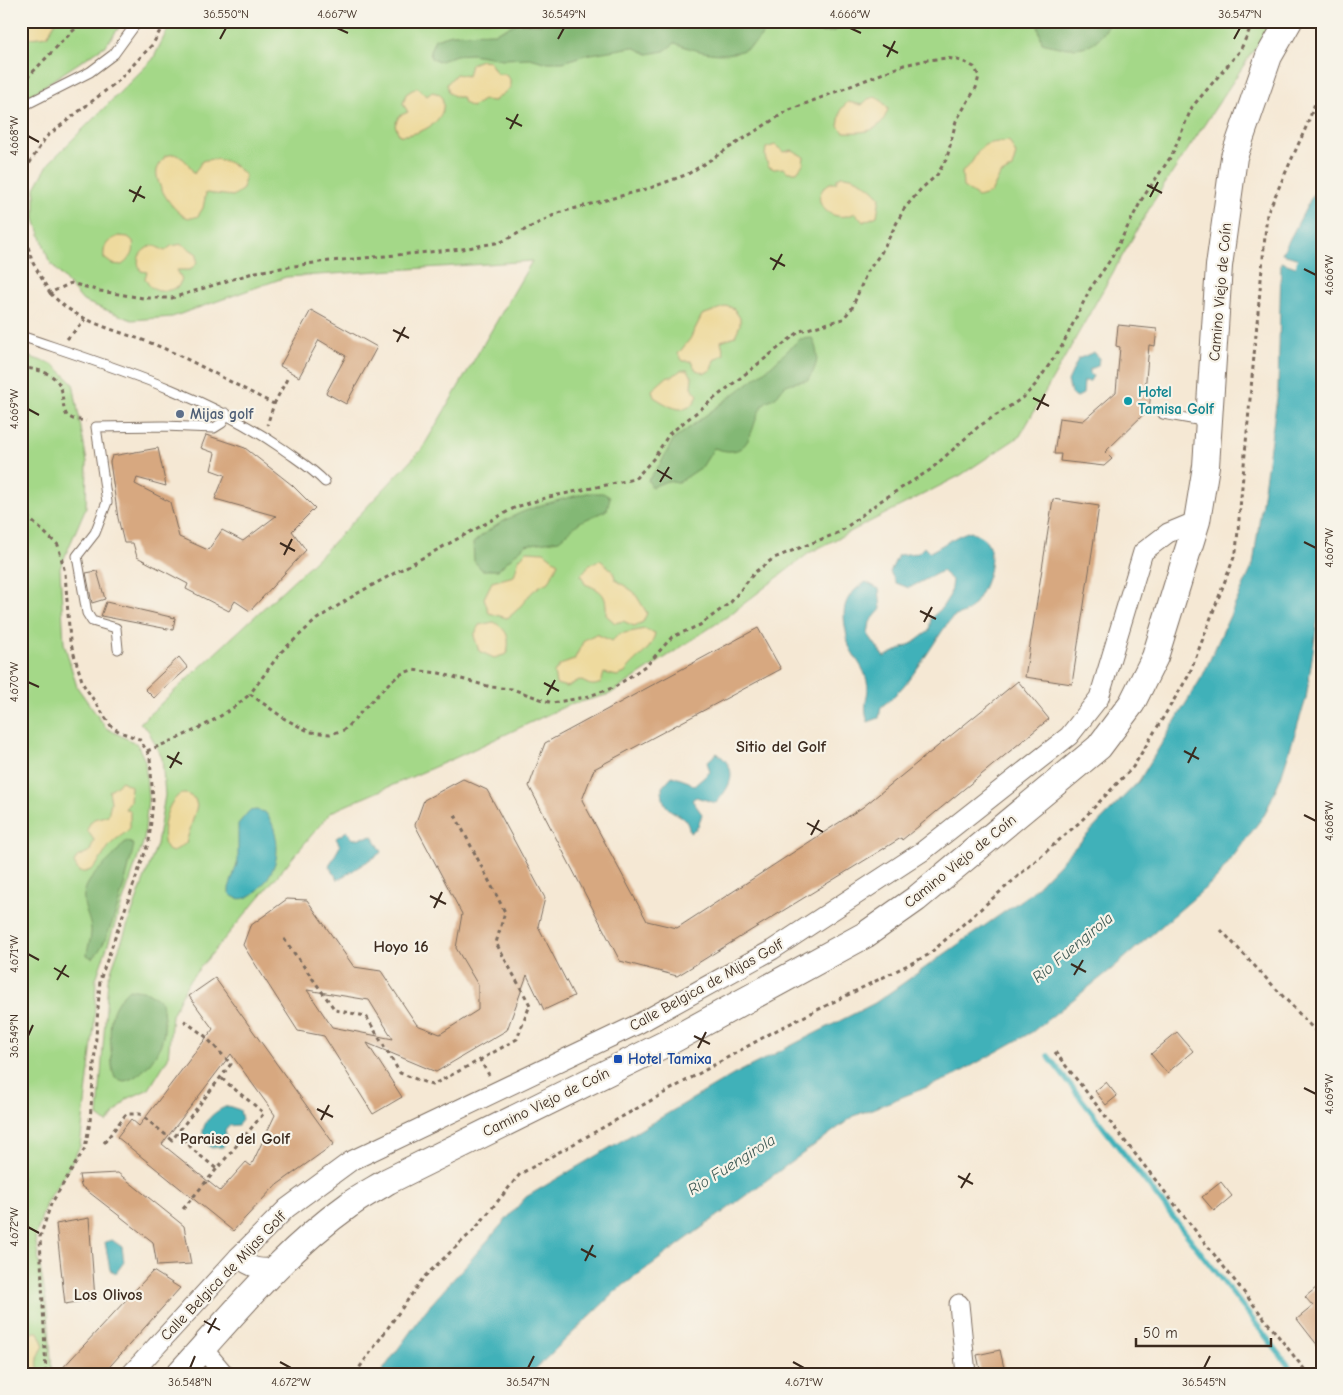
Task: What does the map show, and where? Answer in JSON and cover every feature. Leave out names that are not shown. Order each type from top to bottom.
[{"type":"street","name":"Camino Viejo de Coín","points":[[179,1374],[278,1268],[313,1234],[349,1204],[388,1181],[669,1042],[865,935],[916,898],[1099,747],[1132,703],[1156,657],[1197,521],[1210,423],[1219,266],[1234,157],[1269,56],[1289,21]]},
{"type":"street","name":"Calle Belgica de Mijas Golf","points":[[131,1374],[244,1262],[287,1208],[351,1160],[497,1091],[640,1029],[772,950],[923,851],[1069,736],[1099,698],[1143,552],[1168,533],[1197,521]]},
{"type":"street","points":[[640,1029],[654,1040],[669,1042]]},
{"type":"street","points":[[633,1060],[641,1046],[640,1029]]},
{"type":"street","points":[[244,1262],[259,1269],[278,1268]]},
{"type":"street","points":[[244,1262],[252,1277],[252,1295]]},
{"type":"street","points":[[959,1304],[966,1374]]},
{"type":"street","points":[[203,1349],[224,1374]]},
{"type":"lane","points":[[21,107],[90,72],[114,54],[138,21]]},
{"type":"lane","points":[[21,336],[159,384],[226,413],[263,435],[316,472],[326,482]]},
{"type":"lane","points":[[118,650],[116,628],[92,621],[87,613],[77,556],[95,533],[107,502],[96,427],[164,426],[214,428],[222,424],[226,413]]},
{"type":"lane","points":[[1163,414],[1210,423]]},
{"type":"path","points":[[21,83],[60,46],[80,23],[86,21]]},
{"type":"path","points":[[21,177],[46,137],[118,81],[153,44],[165,21]]},
{"type":"path","points":[[250,694],[285,718],[310,732],[330,734],[344,730],[389,683],[401,674],[412,670],[439,673],[491,687],[512,689],[552,703],[586,697],[615,687],[648,664],[672,636],[700,625],[732,602],[756,572],[774,558],[840,532],[879,502],[930,470],[978,427],[1024,397],[1036,384],[1062,346],[1090,289],[1112,259],[1142,199],[1172,156],[1192,107],[1240,50],[1249,31],[1247,21]]},
{"type":"path","points":[[50,293],[72,283],[100,291],[143,298],[172,298],[256,272],[320,262],[462,249],[501,242],[558,213],[650,188],[688,174],[787,111],[904,65],[947,58],[962,61],[974,67],[979,76],[976,88],[956,121],[947,158],[937,174],[904,209],[881,253],[867,272],[852,308],[843,319],[800,331],[669,434],[654,458],[636,479],[566,493],[516,507],[358,593],[317,619],[281,652],[250,694],[237,705],[195,731],[147,751]]},
{"type":"path","points":[[355,1374],[424,1277],[475,1229],[520,1174],[773,1032],[928,955],[1081,821],[1133,767],[1189,675],[1236,552],[1267,214],[1307,125],[1322,84]]},
{"type":"path","points":[[21,224],[33,264],[50,293],[62,305],[85,320],[157,346],[274,404]]},
{"type":"path","points":[[58,348],[85,320]]},
{"type":"path","points":[[21,367],[48,373],[56,378],[61,389],[67,416],[86,421]]},
{"type":"path","points":[[263,435],[274,404],[287,378]]},
{"type":"path","points":[[21,512],[58,545],[65,573],[70,641],[84,684],[111,726],[120,732],[139,739],[147,751],[150,758],[153,801],[149,841],[100,980],[90,1122],[85,1148],[51,1204],[40,1237],[46,1374]]},
{"type":"path","points":[[284,939],[335,1010],[366,1016],[400,1073],[432,1085],[517,1039],[530,1005],[496,943],[505,912],[454,814]]},
{"type":"path","points":[[1222,930],[1322,1038]]},
{"type":"path","points":[[104,1143],[126,1114],[140,1114],[172,1140],[231,1064],[205,1036],[182,1020]]},
{"type":"path","points":[[1055,1052],[1308,1374]]},
{"type":"path","points":[[480,1060],[497,1091]]},
{"type":"path","points":[[184,1209],[264,1113],[221,1078]]},
{"type":"path","points":[[179,1132],[192,1149],[218,1170]]},
{"type":"green space","points":[[21,21],[124,21],[106,45],[21,101]]},
{"type":"green space","points":[[172,21],[1273,21],[1153,202],[1020,436],[961,475],[809,553],[728,616],[610,694],[566,706],[455,758],[331,812],[188,982],[172,1015],[168,1058],[149,1089],[127,1099],[107,1123],[98,1116],[108,979],[157,844],[165,795],[162,758],[148,730],[140,723],[325,551],[422,449],[532,261],[286,277],[172,317],[132,320],[83,301],[49,261],[35,219],[35,188],[49,163],[153,59]]},
{"type":"green space","points":[[552,21],[851,21],[830,32],[820,33],[790,27],[768,26],[758,40],[747,48],[727,54],[695,50],[675,43],[664,51],[648,54],[633,47],[585,55],[563,62],[544,62],[530,58],[503,59],[471,54],[456,55],[438,62],[431,58],[430,51],[435,39],[452,34],[495,33],[517,23],[539,24]]},
{"type":"green space","points":[[1037,21],[1110,21],[1098,39],[1082,47],[1073,48],[1042,43]]},
{"type":"green space","points":[[812,338],[817,360],[808,380],[787,385],[776,397],[765,403],[759,411],[749,438],[744,445],[737,450],[728,451],[714,448],[702,467],[678,483],[667,481],[652,487],[648,480],[661,463],[673,440],[771,366],[800,339]]},
{"type":"green space","points":[[21,354],[54,365],[73,383],[87,462],[86,507],[60,568],[64,643],[77,687],[106,728],[137,744],[145,761],[148,799],[144,840],[96,979],[94,1026],[80,1146],[46,1203],[35,1238],[48,1312],[52,1374],[21,1374]]},
{"type":"green space","points":[[587,493],[603,493],[610,497],[607,510],[580,522],[559,540],[525,545],[498,570],[482,570],[474,561],[473,543],[499,524],[513,516],[541,505]]},
{"type":"green space","points":[[127,841],[134,845],[118,906],[99,951],[92,958],[87,955],[91,929],[84,902],[86,888],[93,876]]},
{"type":"green space","points":[[129,989],[148,992],[162,1002],[164,1027],[163,1038],[151,1062],[138,1075],[124,1081],[115,1078],[113,1071],[110,1024],[113,1010]]},
{"type":"sand","points":[[32,21],[56,21],[47,36],[30,38],[21,42],[21,24]]},
{"type":"sand","points":[[481,60],[489,61],[497,74],[505,74],[510,79],[510,88],[494,101],[483,100],[472,107],[464,103],[462,97],[456,97],[449,93],[447,84],[456,74],[468,76],[471,64]]},
{"type":"sand","points":[[417,87],[427,96],[432,92],[440,94],[443,103],[442,111],[439,118],[425,129],[416,133],[399,135],[395,125],[399,116],[408,112],[403,104],[406,94]]},
{"type":"sand","points":[[875,97],[882,101],[888,109],[885,117],[877,127],[866,131],[844,132],[838,126],[841,109],[848,102],[862,105],[868,99]]},
{"type":"sand","points":[[1009,141],[1016,154],[1012,168],[1000,175],[991,193],[978,197],[963,187],[962,172],[970,165],[979,150],[990,143]]},
{"type":"sand","points":[[775,145],[784,152],[792,150],[804,157],[803,164],[797,172],[788,172],[783,168],[774,169],[768,166],[765,156],[766,148]]},
{"type":"sand","points":[[174,154],[186,162],[194,174],[202,161],[215,159],[226,161],[245,176],[243,189],[233,196],[206,193],[203,208],[198,216],[190,218],[184,216],[167,199],[157,176],[157,170],[165,156]]},
{"type":"sand","points":[[841,176],[857,179],[880,197],[877,216],[863,222],[855,213],[838,216],[824,209],[820,203],[823,189],[830,183],[836,183],[837,179]]},
{"type":"sand","points":[[119,236],[128,237],[133,241],[134,245],[132,255],[122,265],[112,264],[104,258],[104,250],[107,244]]},
{"type":"sand","points":[[182,244],[197,254],[197,263],[190,270],[177,270],[182,279],[178,287],[158,291],[151,287],[145,278],[147,272],[141,271],[139,266],[138,262],[142,252],[153,245],[165,251],[171,246]]},
{"type":"sand","points":[[728,306],[734,309],[740,318],[740,325],[735,336],[721,341],[724,354],[714,360],[711,370],[705,373],[696,370],[691,361],[683,361],[678,354],[690,339],[702,315]]},
{"type":"sand","points":[[681,370],[688,370],[692,377],[691,387],[698,395],[689,407],[678,409],[654,397],[652,390],[668,376],[672,377]]},
{"type":"sand","points":[[527,551],[544,552],[558,563],[549,582],[535,589],[507,618],[489,613],[484,598],[492,582],[514,576],[519,559]]},
{"type":"sand","points":[[600,560],[612,570],[616,580],[634,592],[647,613],[643,622],[634,626],[623,621],[615,623],[606,615],[605,598],[596,589],[585,584],[581,575],[590,564]]},
{"type":"sand","points":[[494,622],[507,635],[508,643],[507,654],[494,658],[479,651],[474,636],[479,625]]},
{"type":"sand","points":[[645,629],[655,633],[653,640],[647,650],[625,673],[617,676],[604,673],[601,683],[594,685],[579,680],[567,687],[556,684],[554,673],[560,665],[574,660],[584,640],[596,634],[612,641],[619,634]]},
{"type":"sand","points":[[122,781],[131,786],[130,801],[125,809],[130,810],[130,828],[111,844],[94,867],[85,872],[79,872],[74,863],[77,857],[90,851],[94,840],[87,830],[89,825],[95,819],[108,815],[111,802],[109,791]]},
{"type":"sand","points":[[181,794],[187,794],[195,799],[197,806],[186,843],[173,852],[167,850],[165,844],[165,820],[171,804]]},
{"type":"sand","points":[[34,1332],[38,1332],[44,1346],[38,1360],[41,1374],[21,1374],[25,1365],[21,1356],[21,1340]]},
{"type":"water","points":[[1322,177],[1322,265],[1282,254]]},
{"type":"water","points":[[1281,262],[1322,276],[1322,590],[1306,699],[1281,777],[1265,814],[1217,878],[1113,968],[1032,1032],[950,1078],[854,1116],[617,1290],[530,1374],[380,1374],[426,1310],[526,1197],[733,1075],[875,1003],[1031,893],[1139,781],[1203,675],[1253,565],[1278,391]]},
{"type":"water","points":[[1094,352],[1099,358],[1098,366],[1090,369],[1090,374],[1093,376],[1090,381],[1084,381],[1083,394],[1077,397],[1071,393],[1068,381],[1078,359]]},
{"type":"water","points":[[971,531],[986,540],[990,549],[991,558],[988,577],[980,595],[968,611],[950,620],[911,677],[881,707],[879,718],[868,722],[865,710],[868,686],[864,671],[848,644],[844,615],[846,602],[853,592],[866,582],[879,589],[881,609],[870,622],[868,634],[884,657],[913,643],[929,631],[931,618],[941,609],[950,595],[952,580],[942,571],[909,588],[896,583],[890,572],[898,555],[918,553],[924,547],[930,552]]},
{"type":"water","points":[[717,753],[729,766],[731,778],[729,784],[716,803],[696,797],[692,800],[702,814],[698,827],[690,833],[688,824],[684,819],[666,805],[662,787],[672,776],[689,782],[694,786],[710,772],[707,762]]},
{"type":"water","points":[[249,811],[265,812],[274,828],[276,859],[265,883],[258,890],[244,899],[236,898],[229,893],[229,888],[238,861],[238,824]]},
{"type":"water","points":[[347,831],[353,839],[373,836],[382,852],[338,880],[329,866],[340,846],[336,838]]},
{"type":"water","points":[[228,1106],[240,1110],[242,1120],[238,1125],[228,1126],[225,1130],[227,1141],[223,1147],[211,1148],[203,1136],[203,1129],[215,1113]]},
{"type":"water","points":[[112,1240],[122,1247],[124,1262],[116,1273],[110,1270],[105,1242]]},
{"type":"building","points":[[311,310],[377,347],[346,404],[326,393],[346,356],[319,340],[299,377],[280,366]]},
{"type":"building","name":"Hotel Tamisa Golf","points":[[1118,325],[1157,329],[1155,346],[1149,345],[1145,391],[1151,392],[1149,409],[1105,452],[1112,459],[1104,466],[1060,461],[1061,454],[1054,454],[1059,418],[1083,421],[1116,392],[1120,347],[1116,346]]},
{"type":"building","points":[[206,435],[245,448],[292,485],[315,508],[292,531],[306,550],[250,611],[235,601],[229,611],[186,589],[188,584],[137,557],[133,543],[124,543],[118,518],[110,462],[112,456],[158,448],[166,486],[137,478],[135,484],[170,502],[179,537],[208,550],[222,530],[243,541],[276,516],[215,499],[225,475],[211,470],[215,453],[201,448]]},
{"type":"building","points":[[1053,499],[1099,506],[1072,684],[1025,677]]},
{"type":"building","points":[[97,571],[105,599],[92,603],[86,573]]},
{"type":"building","points":[[106,602],[175,618],[173,630],[101,616]]},
{"type":"building","points":[[758,628],[781,669],[594,769],[582,800],[647,921],[677,928],[863,807],[1018,681],[1049,719],[902,840],[901,838],[677,976],[620,961],[529,786],[545,743]]},
{"type":"building","points":[[179,657],[188,668],[154,698],[145,689]]},
{"type":"building","points":[[463,779],[487,790],[545,898],[538,926],[574,996],[544,1010],[527,975],[507,1030],[436,1072],[367,1043],[402,1097],[373,1114],[324,1036],[298,1031],[243,945],[250,926],[287,899],[307,900],[354,967],[381,971],[417,1025],[440,1034],[478,1010],[478,985],[456,948],[462,914],[415,825],[424,800]],"holes":[[[307,990],[369,1000],[393,1039],[332,1027]]]},
{"type":"building","points":[[215,978],[334,1144],[274,1187],[233,1231],[117,1137],[131,1119],[139,1126],[213,1029],[189,996]],"holes":[[[231,1054],[275,1115],[251,1166],[246,1162],[220,1191],[162,1144]]]},
{"type":"building","points":[[1177,1032],[1193,1051],[1167,1073],[1151,1054]]},
{"type":"building","points":[[1106,1082],[1117,1096],[1106,1105],[1095,1091]]},
{"type":"building","points":[[118,1173],[184,1226],[191,1264],[157,1266],[153,1242],[81,1186],[79,1175]]},
{"type":"building","points":[[1221,1182],[1232,1196],[1214,1211],[1202,1197]]},
{"type":"building","points":[[89,1218],[95,1299],[65,1304],[56,1224]]},
{"type":"building","points":[[153,1271],[180,1288],[103,1374],[57,1374]]},
{"type":"building","points":[[1322,1283],[1322,1351],[1297,1319],[1313,1306],[1305,1297]]},
{"type":"building","points":[[1000,1350],[1004,1368],[981,1374],[977,1355]]},
{"type":"waterway","name":"Rio Fuengirola","points":[[1302,317],[1322,216]]},
{"type":"waterway","points":[[1048,1056],[1295,1374]]},
{"type":"place","name":"Hotel Tamisa Golf","points":[[1128,401]]},
{"type":"place","name":"Mijas golf","points":[[180,414]]},
{"type":"place","name":"Hotel Tamixa","points":[[618,1059]]},
{"type":"district","name":"Sitio del Golf","points":[[781,746]]},
{"type":"district","name":"Hoyo 16","points":[[401,946]]},
{"type":"district","name":"Paraiso del Golf","points":[[235,1138]]},
{"type":"district","name":"Los Olivos","points":[[108,1294]]}]
